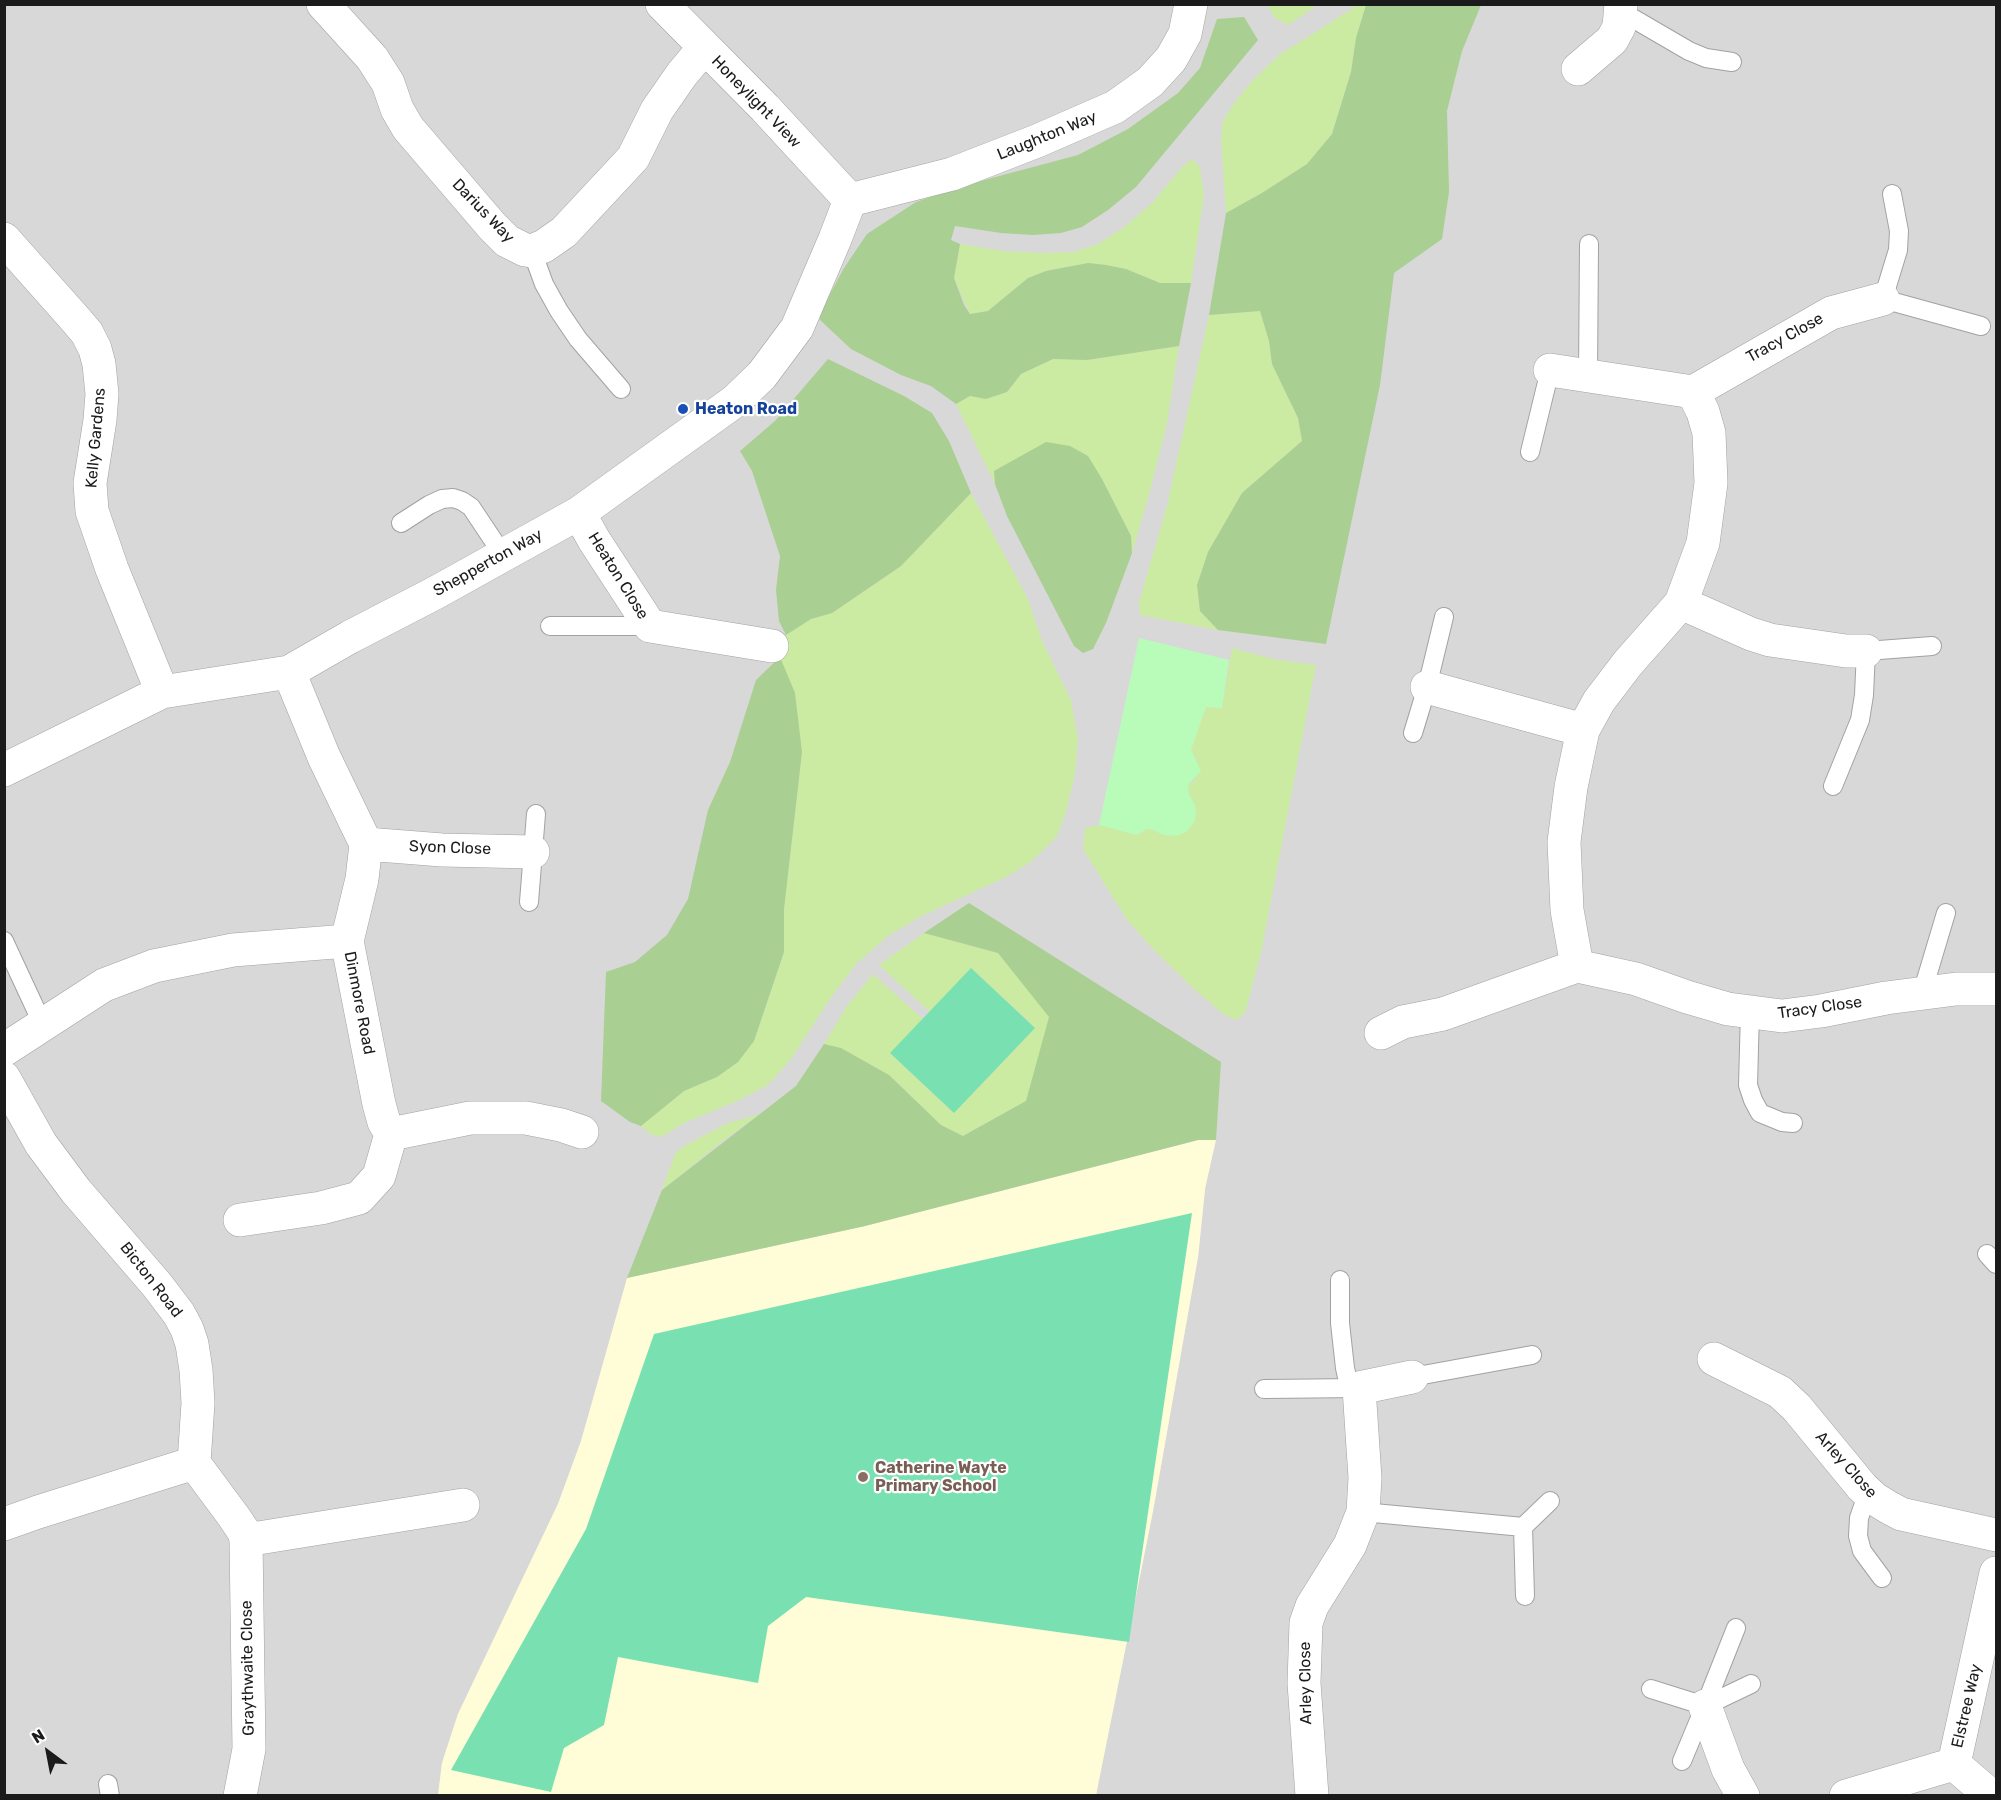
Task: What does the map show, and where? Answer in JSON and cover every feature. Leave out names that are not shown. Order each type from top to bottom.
[{"type":"street","name":"Darius Way","points":[[323,4],[372,58],[388,83],[397,109],[408,128],[507,241],[532,251],[544,246],[564,232],[633,158],[657,110],[682,74],[704,48]]},
{"type":"street","name":"Honeylight View","points":[[662,4],[765,108],[850,200]]},
{"type":"street","name":"Laughton Way","points":[[850,200],[952,174],[1115,107],[1150,82],[1171,59],[1185,34],[1191,4]]},
{"type":"street","points":[[1578,69],[1612,40],[1619,27],[1621,8]]},
{"type":"street","name":"Shepperton Way","points":[[4,770],[162,692],[289,672],[579,513],[735,401],[762,375],[797,328],[836,239],[850,200]]},
{"type":"street","name":"Kelly Gardens","points":[[4,239],[87,333],[95,349],[102,394],[90,483],[92,511],[112,569],[162,692]]},
{"type":"street","name":"Tracy Close","points":[[1693,392],[1780,340],[1832,313],[1883,299]]},
{"type":"street","points":[[1381,1033],[1403,1022],[1443,1014],[1577,966],[1567,910],[1564,842],[1571,787],[1583,730],[1599,701],[1681,603],[1702,543],[1712,483],[1709,432],[1703,412],[1693,392],[1550,370]]},
{"type":"street","name":"Heaton Close","points":[[579,513],[650,626],[772,646]]},
{"type":"street","points":[[1681,603],[1770,640],[1846,651],[1866,651]]},
{"type":"street","points":[[289,672],[324,757],[366,844]]},
{"type":"street","points":[[1427,687],[1583,730]]},
{"type":"street","name":"Syon Close","points":[[366,844],[442,850],[533,852]]},
{"type":"street","name":"Dinmore Road","points":[[366,844],[362,879],[347,941],[379,1104],[384,1122],[391,1134]]},
{"type":"street","points":[[4,1050],[104,985],[154,966],[233,950],[347,941]]},
{"type":"street","name":"Tracy Close","points":[[1577,966],[1636,979],[1728,1009],[1782,1016],[1922,993],[1956,989],[1996,989]]},
{"type":"street","name":"Bicton Road","points":[[4,1078],[41,1144],[76,1191],[157,1285],[179,1314],[187,1329],[196,1370],[198,1403],[194,1463]]},
{"type":"street","points":[[240,1220],[321,1208],[359,1198],[379,1176],[391,1134],[470,1118],[526,1118],[582,1132]]},
{"type":"street","name":"Arley Close","points":[[1714,1359],[1780,1392],[1797,1408],[1875,1499],[1901,1514],[1996,1535]]},
{"type":"street","points":[[1359,1388],[1412,1377]]},
{"type":"street","name":"Arley Close","points":[[1312,1796],[1304,1683],[1306,1623],[1312,1606],[1350,1545],[1363,1512],[1365,1478],[1359,1388]]},
{"type":"street","points":[[4,1524],[194,1463]]},
{"type":"street","name":"Graythwaite Close","points":[[194,1463],[234,1517],[244,1532],[246,1540],[249,1749],[246,1775],[240,1796]]},
{"type":"street","points":[[246,1540],[463,1505]]},
{"type":"street","name":"Elstree Way","points":[[1846,1796],[1954,1764],[1996,1574]]},
{"type":"street","points":[[1705,1706],[1728,1769],[1743,1796]]},
{"type":"street","points":[[1954,1764],[1991,1796]]},
{"type":"lane","points":[[1621,8],[1698,55],[1732,62]]},
{"type":"lane","points":[[1892,194],[1899,231],[1895,261],[1883,299],[1981,326]]},
{"type":"lane","points":[[1588,376],[1589,244]]},
{"type":"lane","points":[[532,251],[544,284],[559,311],[578,339],[621,389]]},
{"type":"lane","points":[[1530,452],[1550,370]]},
{"type":"lane","points":[[401,523],[429,505],[442,499],[453,498],[471,507],[503,555]]},
{"type":"lane","points":[[1413,733],[1444,617]]},
{"type":"lane","points":[[550,626],[650,626]]},
{"type":"lane","points":[[1833,786],[1860,720],[1864,695],[1866,651],[1932,646]]},
{"type":"lane","points":[[529,902],[536,814]]},
{"type":"lane","points":[[1922,993],[1946,913]]},
{"type":"lane","points":[[4,941],[43,1025]]},
{"type":"lane","points":[[1750,1012],[1748,1085],[1753,1100],[1761,1113],[1782,1122],[1793,1123]]},
{"type":"lane","points":[[1340,1280],[1340,1323],[1345,1368],[1347,1377],[1353,1385],[1359,1388]]},
{"type":"lane","points":[[1412,1377],[1532,1355]]},
{"type":"lane","points":[[1264,1389],[1359,1388]]},
{"type":"lane","points":[[1868,1492],[1859,1518],[1858,1536],[1862,1551],[1882,1578]]},
{"type":"lane","points":[[1525,1596],[1523,1527],[1550,1501]]},
{"type":"lane","points":[[1363,1512],[1523,1527]]},
{"type":"lane","points":[[1682,1761],[1736,1628]]},
{"type":"lane","points":[[1651,1689],[1705,1706],[1751,1684]]},
{"type":"shaded area","points":[[5,5],[1996,5],[1996,1795],[1096,1795],[1153,1511],[1198,1257],[1205,1189],[603,1367],[581,1441],[558,1504],[458,1714],[442,1763],[438,1795],[5,1796]]},
{"type":"shaded area","name":"Catherine Wayte Primary School","points":[[1198,1140],[1216,1140],[1205,1189],[1198,1257],[1153,1511],[1096,1795],[438,1796],[442,1763],[458,1714],[558,1504],[581,1441],[627,1278],[865,1226]]},
{"type":"green space","points":[[1267,5],[1318,5],[1288,25],[1275,18]]},
{"type":"green space","points":[[1358,5],[1366,5],[1356,38],[1351,72],[1332,134],[1307,164],[1226,213],[1221,139],[1223,120],[1252,81],[1279,55]]},
{"type":"green space","points":[[1366,5],[1481,5],[1462,51],[1447,111],[1449,192],[1442,239],[1394,273],[1380,385],[1326,644],[1218,630],[1200,611],[1197,585],[1208,552],[1242,493],[1302,441],[1298,418],[1272,364],[1269,341],[1260,311],[1209,315],[1226,213],[1307,164],[1332,134],[1351,72],[1356,38]]},
{"type":"green space","points":[[1244,17],[1258,40],[1136,187],[1108,210],[1082,227],[1061,233],[1033,235],[1001,233],[955,226],[951,240],[960,244],[954,278],[964,305],[970,314],[988,311],[1028,278],[1046,271],[1088,263],[1126,269],[1160,283],[1191,283],[1179,346],[1087,360],[1053,359],[1021,374],[1007,392],[986,399],[970,396],[956,404],[931,386],[901,375],[851,349],[820,320],[820,313],[844,268],[867,234],[916,202],[962,186],[1078,155],[1128,129],[1178,93],[1200,68],[1217,19]]},
{"type":"green space","points":[[1191,160],[1195,161],[1200,168],[1204,195],[1191,283],[1160,283],[1126,269],[1088,263],[1046,271],[1028,278],[988,311],[970,314],[954,278],[960,244],[1004,251],[1041,253],[1074,252],[1098,244],[1123,228],[1151,204],[1183,166]]},
{"type":"green space","points":[[1260,311],[1269,341],[1272,364],[1298,418],[1302,441],[1242,493],[1208,552],[1197,585],[1200,611],[1218,630],[1140,615],[1139,602],[1167,506],[1209,315]]},
{"type":"green space","points":[[1179,346],[1167,423],[1132,553],[1131,536],[1102,479],[994,474],[995,484],[956,404],[970,396],[986,399],[1007,392],[1021,374],[1053,359],[1087,360]]},
{"type":"green space","points":[[828,359],[904,396],[932,413],[949,441],[971,493],[901,566],[832,613],[811,619],[786,635],[779,621],[776,590],[780,556],[752,471],[740,451],[775,421]]},
{"type":"green space","points":[[1046,442],[1070,446],[1088,456],[1131,536],[1132,553],[1106,623],[1093,649],[1083,653],[1074,646],[1007,516],[995,484],[994,471]]},
{"type":"green space","points":[[971,493],[1027,597],[1043,643],[1071,700],[1078,739],[1075,774],[1066,812],[1057,836],[1032,861],[1006,877],[921,916],[888,936],[856,964],[791,1059],[768,1085],[737,1101],[684,1123],[661,1137],[650,1134],[641,1126],[684,1091],[717,1077],[738,1062],[754,1041],[784,952],[784,909],[802,752],[780,657],[786,635],[811,619],[832,613],[901,566]]},
{"type":"green space","points":[[1139,638],[1229,660],[1222,708],[1206,707],[1191,750],[1201,771],[1188,785],[1189,795],[1196,811],[1195,821],[1186,832],[1176,836],[1164,835],[1147,829],[1137,835],[1099,825]]},
{"type":"green space","points":[[1232,648],[1273,659],[1316,665],[1261,953],[1245,1013],[1236,1020],[1223,1014],[1192,987],[1127,920],[1083,849],[1085,828],[1099,825],[1137,835],[1147,829],[1164,835],[1194,803],[1189,795],[1188,785],[1196,779],[1197,760],[1190,750],[1206,707],[1222,708]]},
{"type":"green space","points":[[780,657],[795,693],[802,752],[784,909],[784,952],[754,1041],[738,1062],[717,1077],[684,1091],[641,1126],[630,1122],[601,1101],[606,972],[635,962],[667,935],[688,899],[708,810],[730,762],[756,680]]},
{"type":"green space","points":[[969,903],[1221,1062],[1216,1140],[1198,1140],[865,1226],[627,1278],[662,1190],[796,1086],[824,1044],[841,1048],[889,1075],[941,1125],[963,1136],[1026,1101],[1049,1017],[998,953],[924,933]]},
{"type":"green space","points":[[924,933],[998,953],[1050,1017],[1026,1101],[963,1136],[941,1125],[889,1075],[841,1049],[824,1044],[847,1006],[873,974],[923,1019],[891,1054],[954,1113],[1035,1028],[971,968],[930,1012],[879,965]]},
{"type":"green space","points":[[971,968],[1035,1028],[954,1113],[890,1053]]},
{"type":"green space","points":[[760,1114],[662,1190],[675,1154],[684,1146],[728,1123]]},
{"type":"green space","name":"Catherine Wayte Primary School","points":[[1192,1213],[1129,1642],[806,1597],[768,1626],[758,1683],[618,1657],[604,1725],[564,1748],[551,1792],[451,1770],[586,1529],[654,1334]]},
{"type":"place","name":"Heaton Road","points":[[683,409]]},
{"type":"place","name":"Catherine Wayte Primary School","points":[[863,1477]]}]
